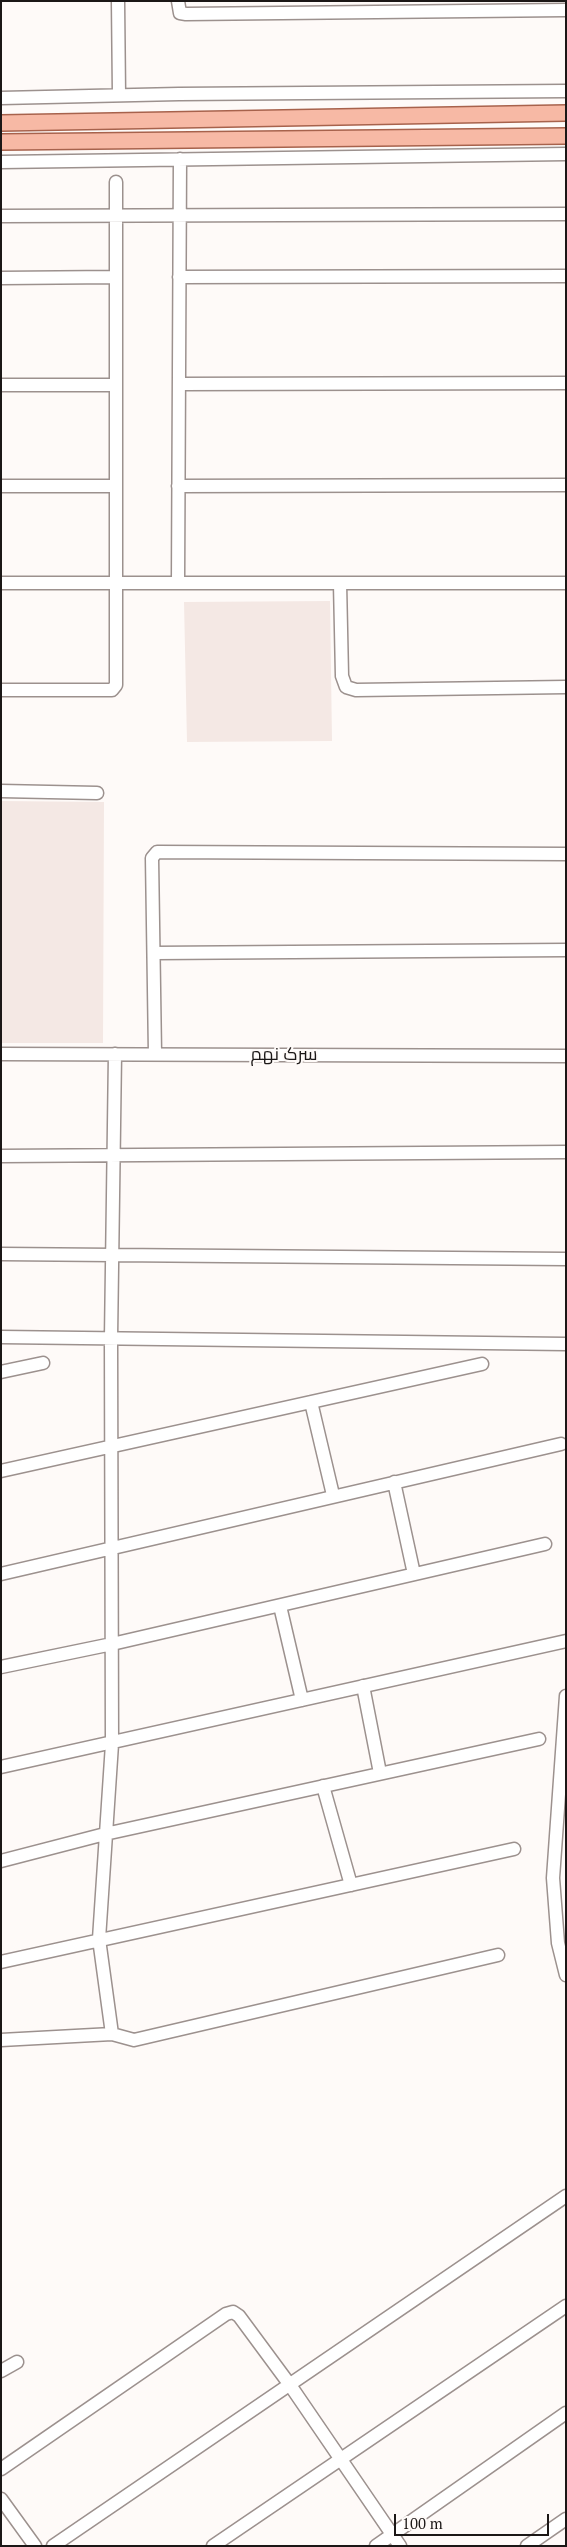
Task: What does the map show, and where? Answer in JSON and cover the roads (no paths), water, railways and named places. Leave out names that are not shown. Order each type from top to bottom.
[{"type":"main road","points":[[1,123],[566,113]]},
{"type":"main road","points":[[1,142],[566,136]]},
{"type":"street","points":[[118,1],[119,95]]},
{"type":"street","points":[[178,1],[180,12],[186,14],[566,10]]},
{"type":"street","points":[[1,98],[119,95],[566,91]]},
{"type":"street","points":[[1,162],[566,154]]},
{"type":"street","points":[[178,583],[180,159]]},
{"type":"street","points":[[1,690],[115,689],[116,182]]},
{"type":"street","points":[[1,216],[566,214]]},
{"type":"street","points":[[179,277],[566,276]]},
{"type":"street","points":[[1,278],[115,278]]},
{"type":"street","points":[[179,384],[566,383]]},
{"type":"street","points":[[1,385],[115,385]]},
{"type":"street","points":[[178,486],[566,485]]},
{"type":"street","points":[[1,486],[114,486]]},
{"type":"street","points":[[1,583],[566,583]]},
{"type":"street","points":[[340,583],[342,676],[346,686],[356,690],[566,687]]},
{"type":"street","points":[[1,791],[97,793]]},
{"type":"street","points":[[156,1054],[152,858],[157,852],[566,854]]},
{"type":"street","points":[[154,953],[566,950]]},
{"type":"street","name":"سرک نهم","points":[[1,1054],[566,1056]]},
{"type":"street","points":[[112,2034],[100,1939],[112,1744],[111,1338],[115,1054]]},
{"type":"street","points":[[1,1156],[566,1152]]},
{"type":"street","points":[[1,1254],[566,1259]]},
{"type":"street","points":[[1,1337],[566,1344]]},
{"type":"street","points":[[1,1372],[43,1363]]},
{"type":"street","points":[[1,1472],[482,1364]]},
{"type":"street","points":[[311,1402],[333,1495]]},
{"type":"street","points":[[1,1574],[112,1546],[562,1444]]},
{"type":"street","points":[[394,1482],[414,1574]]},
{"type":"street","points":[[1,1667],[280,1606],[544,1544]]},
{"type":"street","points":[[280,1606],[302,1700]]},
{"type":"street","points":[[1,1767],[112,1744],[566,1641]]},
{"type":"street","points":[[363,1686],[380,1773]]},
{"type":"street","points":[[566,1696],[554,1878],[558,1943],[566,1975]]},
{"type":"street","points":[[1,1861],[105,1834],[538,1739]]},
{"type":"street","points":[[323,1786],[351,1885]]},
{"type":"street","points":[[1,1962],[514,1849]]},
{"type":"street","points":[[1,2040],[112,2034],[134,2040],[498,1955]]},
{"type":"street","points":[[53,2546],[566,2196]]},
{"type":"street","points":[[213,2546],[566,2306]]},
{"type":"street","points":[[1,2469],[226,2314],[233,2312],[239,2316],[290,2385],[342,2458],[400,2546]]},
{"type":"street","points":[[1,2371],[17,2362]]},
{"type":"street","points":[[376,2546],[566,2413]]},
{"type":"street","points":[[1,2499],[35,2546]]},
{"type":"street","points":[[527,2546],[566,2519]]}]
